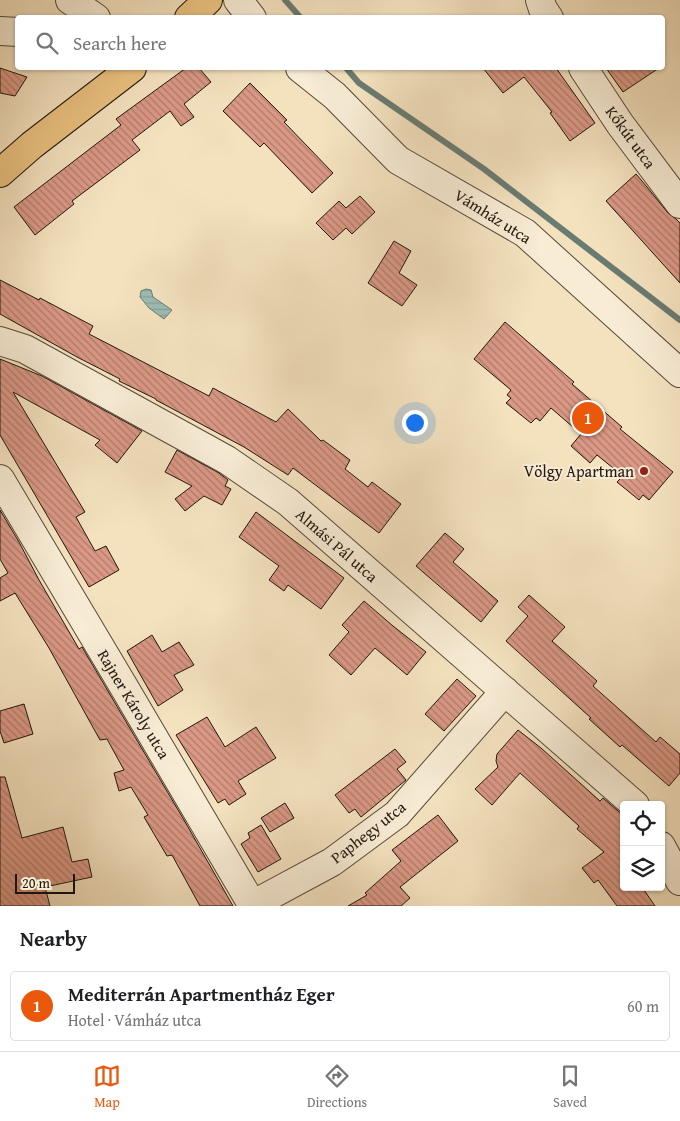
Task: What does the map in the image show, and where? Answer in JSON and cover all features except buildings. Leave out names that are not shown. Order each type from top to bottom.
[{"type":"main road","points":[[191,15],[208,0]]},
{"type":"main road","points":[[0,173],[32,145],[129,70]]},
{"type":"street","points":[[70,0],[92,15]]},
{"type":"street","points":[[238,0],[250,15]]},
{"type":"street","points":[[540,0],[547,15]]},
{"type":"street","name":"Vámház utca","points":[[302,70],[335,96],[398,160],[525,233],[680,373]]},
{"type":"street","name":"Kőkút utca","points":[[584,70],[620,124],[680,204]]},
{"type":"street","name":"Almási Pál utca","points":[[0,341],[25,349],[227,460],[273,491],[505,690],[630,801]]},
{"type":"street","name":"Rajner Károly utca","points":[[0,479],[7,506],[122,682],[253,906]]},
{"type":"street","name":"Paphegy utca","points":[[253,906],[332,862],[397,814],[505,690]]},
{"type":"street","points":[[665,853],[680,881]]},
{"type":"water","points":[[151,290],[153,297],[172,310],[164,319],[149,308],[140,297],[141,291]]},
{"type":"waterway","points":[[285,0],[298,15]]},
{"type":"waterway","points":[[348,70],[359,83],[484,169],[680,320]]},
{"type":"place","name":"Mediterrán Apartmentház Eger","points":[[588,418]]},
{"type":"place","name":"Völgy Apartman","points":[[644,471]]}]
